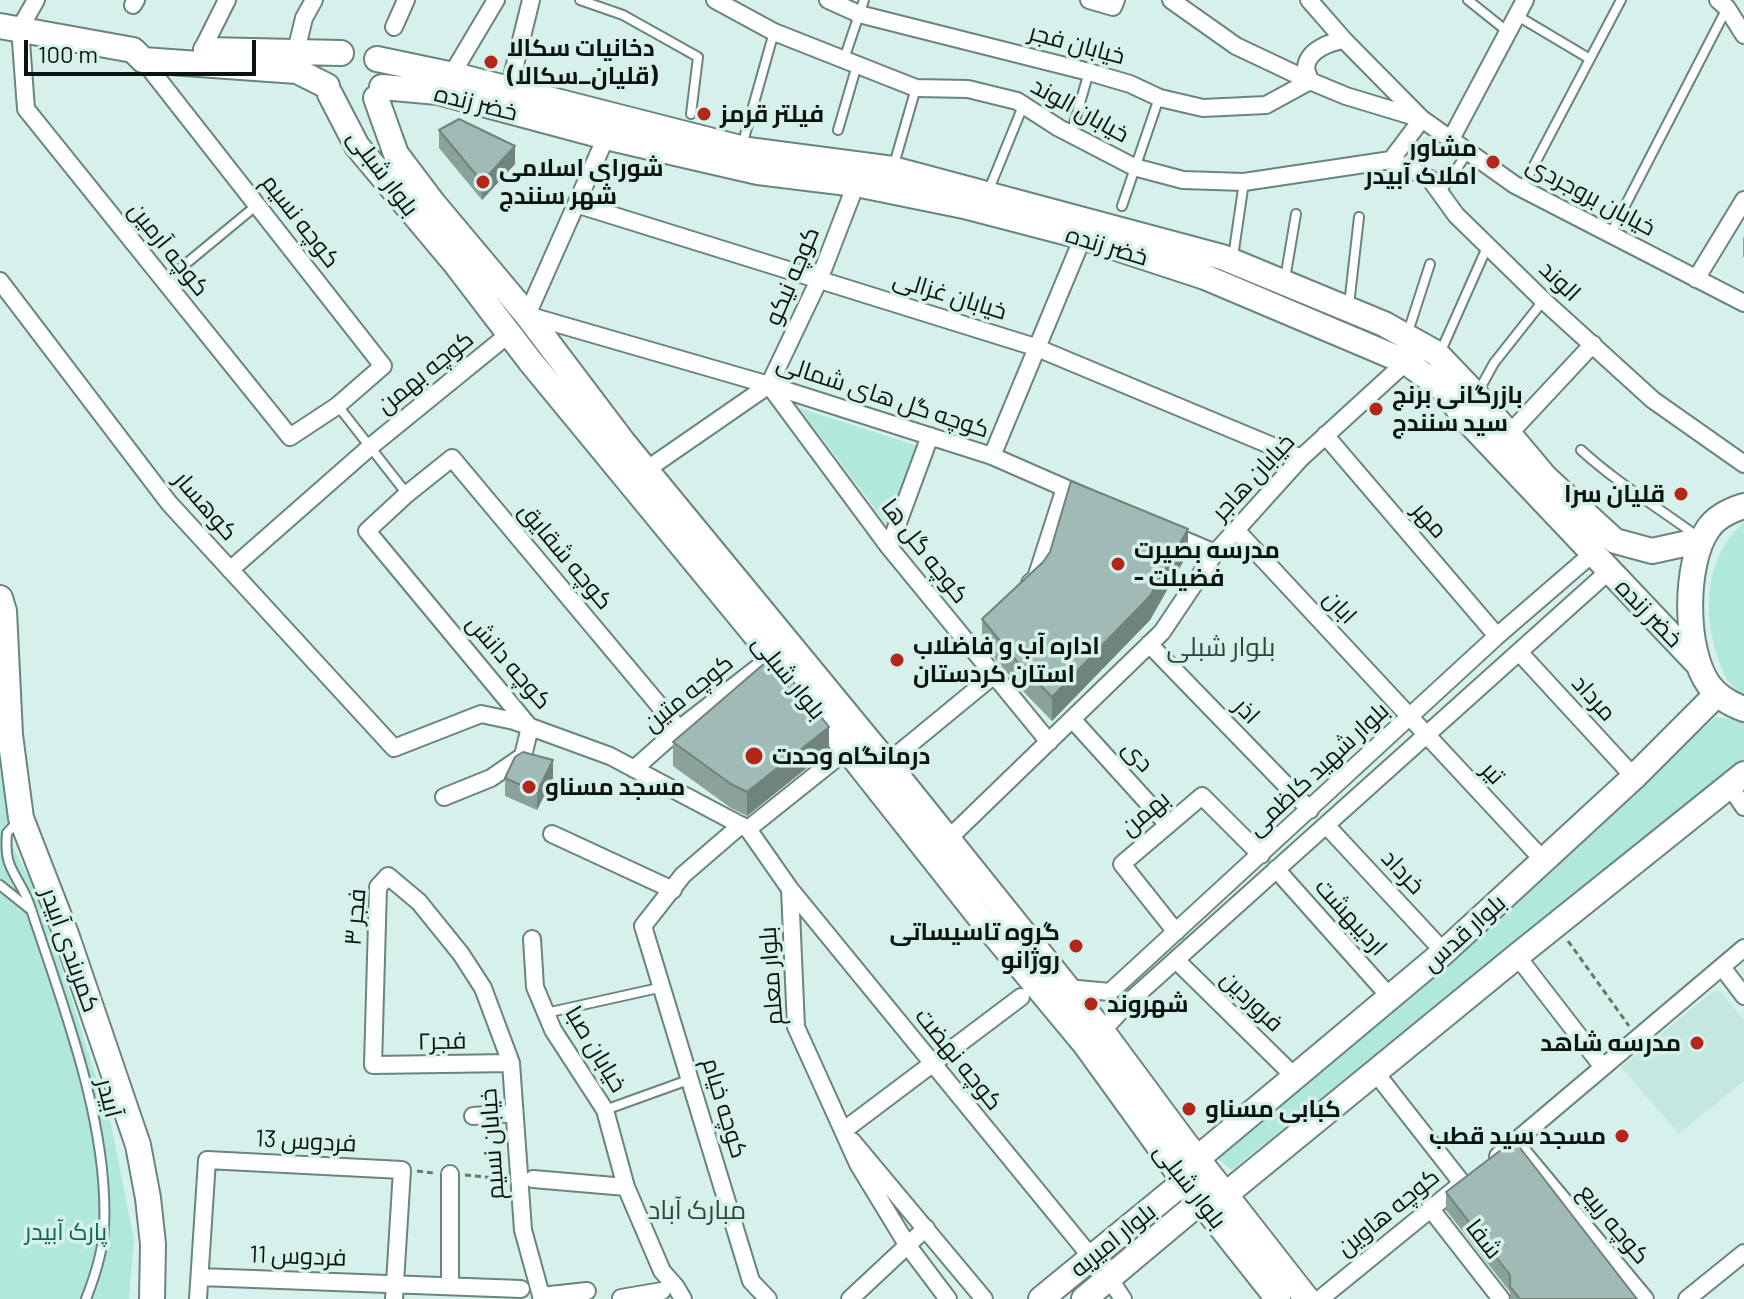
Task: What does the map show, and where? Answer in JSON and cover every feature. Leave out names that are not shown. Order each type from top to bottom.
[{"type":"street","points":[[10,27],[36,0]]},
{"type":"street","points":[[202,50],[227,0]]},
{"type":"street","points":[[296,51],[304,18],[314,0]]},
{"type":"street","points":[[394,27],[406,0]]},
{"type":"street","points":[[452,74],[496,0]]},
{"type":"street","points":[[509,89],[531,0]]},
{"type":"street","name":"خیابان الوند","points":[[715,0],[774,32],[916,88],[968,89],[1017,101],[1134,167],[1183,180],[1244,182],[1391,160]]},
{"type":"street","name":"خیابان فجر","points":[[828,0],[1089,72],[1130,84],[1160,98],[1203,108],[1266,105],[1310,81]]},
{"type":"street","points":[[1089,0],[1113,7],[1116,0]]},
{"type":"street","name":"خیابان بروجردی","points":[[1171,0],[1236,46],[1346,96],[1422,119]]},
{"type":"street","name":"خیابان بروجردی","points":[[1309,0],[1422,119],[1522,188],[1744,303]]},
{"type":"street","points":[[1723,4],[1744,35]]},
{"type":"street","points":[[1451,139],[1521,8]]},
{"type":"street","points":[[10,27],[138,55],[297,71],[328,90],[336,101],[352,107],[361,107],[379,93],[382,68],[377,59],[360,50],[341,53],[202,50],[145,45],[138,55]]},
{"type":"street","name":"کوچه آرمین","points":[[10,27],[26,109],[290,437],[337,406]]},
{"type":"street","points":[[1310,81],[1306,67],[1311,56],[1333,42],[1344,40]]},
{"type":"street","points":[[328,90],[328,66],[341,53]]},
{"type":"street","name":"کوچه نسیم","points":[[138,55],[383,366],[337,406]]},
{"type":"street","name":"خضر زنده","points":[[377,59],[452,74],[748,150],[893,169],[1016,200],[1233,262],[1349,310],[1439,356],[1545,477],[1615,541],[1652,551],[1702,540]]},
{"type":"street","name":"بلوار شبلی","points":[[328,90],[357,146],[455,263],[608,458],[773,656],[1085,1044],[1275,1298]]},
{"type":"street","name":"خضر زنده","points":[[379,93],[438,92],[606,137],[758,172],[856,184],[964,206],[1083,237],[1205,277],[1406,362],[1443,389],[1466,419],[1698,664]]},
{"type":"street","name":"بلوار شبلی","points":[[379,93],[396,154],[470,250],[527,315],[646,470],[1102,1031],[1307,1299]]},
{"type":"street","points":[[1391,160],[1422,119]]},
{"type":"street","points":[[509,334],[527,315],[606,137]]},
{"type":"street","name":"الوند","points":[[1391,160],[1430,179],[1456,215],[1544,301],[1653,400],[1744,464]]},
{"type":"street","name":"کوچه نیکو","points":[[769,385],[819,280],[856,184]]},
{"type":"street","points":[[1696,279],[1744,200]]},
{"type":"street","name":"خیابان غزالی","points":[[576,204],[1035,347],[1301,458]]},
{"type":"street","points":[[992,456],[1083,237]]},
{"type":"street","name":"کوهسار","points":[[0,281],[169,503],[394,748],[481,714],[530,727]]},
{"type":"street","name":"کوچه گل های شمالی","points":[[527,315],[769,385],[992,456],[1106,506]]},
{"type":"street","name":"کوچه بهمن","points":[[230,570],[370,447],[509,334]]},
{"type":"street","points":[[1509,434],[1593,344]]},
{"type":"street","name":"خیابان هاجر","points":[[947,840],[1162,632],[1215,553],[1301,458],[1406,362]]},
{"type":"street","points":[[646,470],[769,385]]},
{"type":"street","name":"کوچه گل ها","points":[[769,385],[889,547],[973,637],[994,675],[1049,742]]},
{"type":"street","name":"مهر","points":[[1325,435],[1497,636]]},
{"type":"street","points":[[889,547],[930,436]]},
{"type":"street","name":"کوچه شقایق","points":[[407,494],[452,458],[679,729]]},
{"type":"street","points":[[1013,599],[1036,578],[1065,488]]},
{"type":"street","points":[[1744,489],[1709,527],[1702,540],[1693,567],[1691,595],[1691,621],[1698,664],[1707,683],[1717,694],[1744,709]]},
{"type":"street","name":"کوچه دانش","points":[[407,494],[367,531],[530,727],[610,756],[744,827]]},
{"type":"street","points":[[1719,518],[1744,506]]},
{"type":"street","points":[[1147,523],[1215,553]]},
{"type":"street","name":"ابان","points":[[1236,530],[1409,717]]},
{"type":"street","name":"بلوار شهید کاظمی","points":[[1067,988],[1110,992],[1497,636],[1600,562]]},
{"type":"street","name":"بلوار شهید کاظمی","points":[[1102,1031],[1131,1000],[1519,652],[1600,562]]},
{"type":"street","name":"کمربندی آبیدر","points":[[0,598],[4,611],[5,744],[16,805],[66,934],[138,1145],[153,1244],[152,1299]]},
{"type":"street","name":"اذر","points":[[1149,644],[1310,810]]},
{"type":"street","name":"مرداد","points":[[1519,652],[1634,777]]},
{"type":"street","name":"کوچه متین","points":[[634,769],[679,729],[773,656]]},
{"type":"street","points":[[887,763],[994,675]]},
{"type":"street","name":"بلوار قدس","points":[[1198,1158],[1444,952],[1634,777],[1717,694]]},
{"type":"street","name":"تیر","points":[[1409,717],[1544,861]]},
{"type":"street","name":"دی","points":[[1072,719],[1168,825]]},
{"type":"street","points":[[444,797],[491,778],[523,756],[530,727]]},
{"type":"street","points":[[552,834],[673,890],[683,875],[848,749]]},
{"type":"street","points":[[1737,779],[1744,807]]},
{"type":"street","name":"بلوار قدس","points":[[1225,1195],[1737,779]]},
{"type":"street","name":"بهمن","points":[[1176,932],[1122,864],[1202,796],[1261,855]]},
{"type":"street","name":"خرداد","points":[[1326,825],[1444,952]]},
{"type":"street","points":[[744,827],[790,889]]},
{"type":"street","name":"اردیبهشت","points":[[1276,869],[1390,997]]},
{"type":"street","name":"فجر ۳","points":[[373,1065],[378,887],[382,880],[388,876],[419,902],[461,954],[483,988]]},
{"type":"street","name":"کوچه نهضت","points":[[790,889],[1092,1258]]},
{"type":"street","name":"بلوار معلم","points":[[790,889],[796,1027],[858,1164],[908,1246],[948,1299]]},
{"type":"street","name":"کوچه خیام","points":[[673,890],[643,926],[751,1281],[768,1299]]},
{"type":"street","name":"خیابان صبا","points":[[532,939],[535,987],[553,1030],[605,1110],[626,1187],[662,1271],[683,1299]]},
{"type":"street","name":"کوچه هاوین","points":[[1320,1299],[1515,1142],[1744,948]]},
{"type":"street","points":[[1517,956],[1602,1066]]},
{"type":"street","name":"فروردین","points":[[1176,960],[1295,1077]]},
{"type":"street","points":[[1722,967],[1744,996]]},
{"type":"street","name":"خیابان نسیم","points":[[483,988],[511,1063],[523,1230],[541,1298]]},
{"type":"street","points":[[843,1131],[1021,997]]},
{"type":"street","name":"فجر۲","points":[[373,1065],[511,1063]]},
{"type":"street","points":[[1375,1072],[1472,1175]]},
{"type":"street","points":[[473,1116],[514,1113]]},
{"type":"street","name":"بلوار معلم","points":[[843,1131],[984,1299]]},
{"type":"street","name":"کوچه ربیع","points":[[1515,1142],[1645,1299]]},
{"type":"street","name":"فردوس 13","points":[[200,1277],[207,1160],[402,1170],[394,1292]]},
{"type":"street","points":[[450,1174],[450,1286]]},
{"type":"street","points":[[533,1179],[626,1187]]},
{"type":"street","name":"بلوار امیریه","points":[[1041,1299],[1185,1181]]},
{"type":"street","name":"بلوار امیریه","points":[[1084,1299],[1201,1201]]},
{"type":"street","name":"شفا","points":[[1430,1208],[1501,1299]]},
{"type":"street","points":[[850,1299],[926,1228]]},
{"type":"street","points":[[1698,1296],[1744,1253]]},
{"type":"street","name":"خیابان صبا","points":[[662,1271],[664,1295]]},
{"type":"street","points":[[198,1299],[200,1277]]},
{"type":"street","name":"فردوس 11","points":[[200,1277],[394,1292],[450,1286],[521,1289]]},
{"type":"street","points":[[1109,1278],[1123,1299]]},
{"type":"street","points":[[541,1298],[587,1291]]},
{"type":"street","points":[[621,1298],[664,1295]]},
{"type":"lane","points":[[580,0],[623,15],[698,57],[691,114]]},
{"type":"lane","points":[[1468,0],[1508,32]]},
{"type":"lane","points":[[1522,188],[1621,0]]},
{"type":"lane","points":[[1611,233],[1723,4]]},
{"type":"lane","points":[[838,130],[862,7]]},
{"type":"lane","points":[[1521,8],[1590,59]]},
{"type":"lane","points":[[745,135],[774,32]]},
{"type":"lane","points":[[1071,134],[1089,72]]},
{"type":"lane","points":[[893,169],[916,88]]},
{"type":"lane","points":[[1122,206],[1160,98]]},
{"type":"lane","points":[[992,182],[1023,106]]},
{"type":"lane","points":[[1440,193],[1468,151]]},
{"type":"lane","points":[[1233,262],[1244,182]]},
{"type":"lane","points":[[165,281],[258,204]]},
{"type":"lane","points":[[1284,284],[1296,214]]},
{"type":"lane","points":[[1349,310],[1359,217]]},
{"type":"lane","points":[[1439,356],[1489,244]]},
{"type":"lane","points":[[1406,337],[1430,264]]},
{"type":"lane","points":[[1476,395],[1494,363],[1544,301]]},
{"type":"lane","points":[[337,406],[407,494]]},
{"type":"lane","points":[[1581,450],[1611,477],[1702,540]]},
{"type":"lane","name":"آبیدر","points":[[16,805],[7,833],[8,865],[31,911],[67,1021],[100,1146],[104,1229],[97,1272],[86,1299]]},
{"type":"lane","points":[[0,885],[31,911]]},
{"type":"lane","points":[[546,1013],[664,987]]},
{"type":"lane","points":[[605,1110],[691,1078]]},
{"type":"path","points":[[1556,925],[1637,1037]]},
{"type":"shaded area","name":"مدرسه شاهد","points":[[1713,991],[1720,991],[1744,1020],[1744,1081],[1679,1134],[1621,1067]]},
{"type":"green space","points":[[799,408],[924,448],[892,531]]},
{"type":"green space","points":[[1744,522],[1744,695],[1730,683],[1721,667],[1712,638],[1709,602],[1715,566],[1722,550]]},
{"type":"green space","points":[[1716,717],[1744,721],[1744,760],[1232,1170],[1213,1155]]},
{"type":"green space","name":"پارک آبیدر","points":[[0,771],[14,849],[40,899],[111,1125],[134,1239],[129,1299],[0,1299]]},
{"type":"building","points":[[459,119],[515,146],[482,182],[439,130]]},
{"type":"building","points":[[1071,481],[1188,529],[1150,596],[1052,697],[1018,663],[982,619],[1050,552]]},
{"type":"building","name":"درمانگاه وحدت","points":[[773,656],[829,727],[747,792],[673,742]]},
{"type":"building","points":[[523,752],[553,760],[537,792],[505,778],[515,757]]},
{"type":"building","points":[[1514,1140],[1637,1299],[1520,1299],[1510,1287],[1510,1275],[1446,1192]]},
{"type":"place","name":"دخانیات سکالا (قلیان_سکالا)","points":[[491,62]]},
{"type":"place","name":"فیلتر قرمز","points":[[704,114]]},
{"type":"place","name":"مشاور املاک آبیدر","points":[[1493,162]]},
{"type":"place","name":"شورای اسلامی شهر سنندج","points":[[483,182]]},
{"type":"place","name":"بازرگانی برنج سید سنندج","points":[[1376,409]]},
{"type":"place","name":"قلیان سرا","points":[[1681,494]]},
{"type":"place","name":"مدرسه بصیرت - فضیلت","points":[[1118,564]]},
{"type":"place","name":"اداره آب و فاضلاب استان کردستان","points":[[897,660]]},
{"type":"place","name":"درمانگاه وحدت","points":[[754,756]]},
{"type":"place","name":"مسجد مسناو","points":[[529,787]]},
{"type":"place","name":"گروه تاسیساتی روژانو","points":[[1076,946]]},
{"type":"place","name":"شهروند","points":[[1091,1004]]},
{"type":"place","name":"مدرسه شاهد","points":[[1697,1043]]},
{"type":"place","name":"کبابی مسناو","points":[[1189,1109]]},
{"type":"place","name":"مسجد سید قطب","points":[[1622,1136]]},
{"type":"district","name":"بلوار شبلی","points":[[1221,647]]},
{"type":"district","name":"مبارک آباد","points":[[697,1210]]}]
